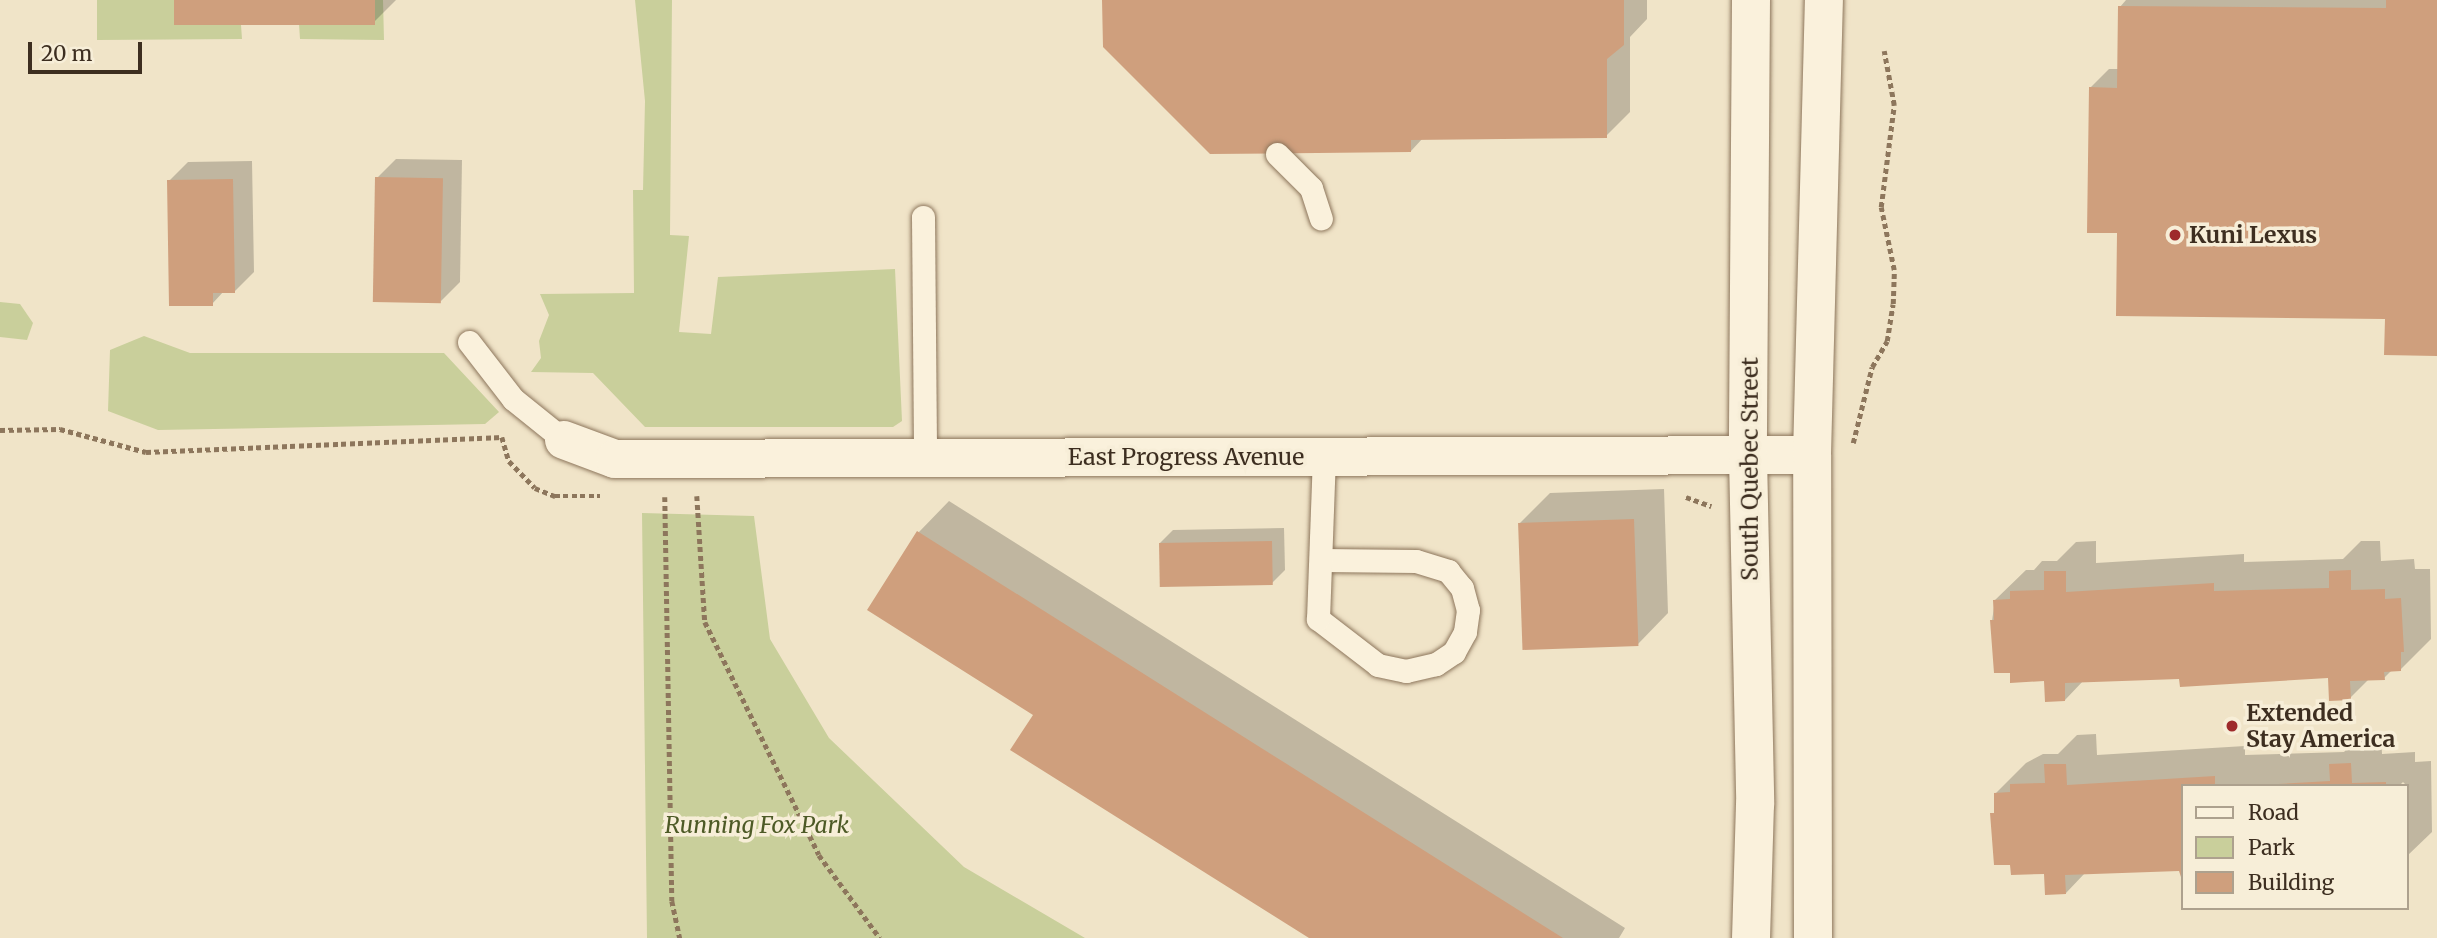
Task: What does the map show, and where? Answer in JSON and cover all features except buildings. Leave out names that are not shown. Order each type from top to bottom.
[{"type":"main road","name":"South Quebec Street","points":[[1751,0],[1748,456],[1755,804],[1751,938]]},
{"type":"main road","points":[[1812,938],[1812,455],[1824,0]]},
{"type":"main road","name":"East Progress Avenue","points":[[564,440],[615,459],[1812,455]]},
{"type":"lane","points":[[1277,154],[1311,188],[1321,218]]},
{"type":"lane","points":[[923,217],[925,457]]},
{"type":"lane","points":[[469,342],[513,399],[564,440]]},
{"type":"lane","points":[[1322,560],[1416,561],[1448,571],[1462,588],[1468,610],[1465,632],[1454,652],[1436,664],[1406,671],[1378,665],[1318,619],[1324,458]]},
{"type":"path","points":[[1852,447],[1872,367],[1886,341],[1893,304],[1894,270],[1881,207],[1894,105],[1884,51]]},
{"type":"path","points":[[0,430],[60,429],[146,452],[513,436],[564,440]]},
{"type":"path","points":[[696,459],[705,622],[820,855],[880,938]]},
{"type":"path","points":[[664,496],[672,901],[680,938]]},
{"type":"green space","points":[[97,0],[174,0],[174,25],[241,25],[242,39],[97,40]]},
{"type":"green space","points":[[375,0],[383,0],[384,40],[300,39],[299,24],[375,23]]},
{"type":"green space","points":[[635,0],[672,0],[670,235],[689,236],[679,332],[711,334],[718,277],[895,269],[902,421],[893,427],[645,427],[593,373],[531,372],[541,358],[539,341],[549,315],[540,294],[634,293],[633,190],[643,190],[645,101]]},
{"type":"green space","points":[[0,302],[20,304],[33,323],[27,340],[0,337]]},
{"type":"green space","points":[[144,336],[190,353],[444,353],[499,412],[485,424],[158,430],[108,411],[110,350]]},
{"type":"green space","name":"Running Fox Park","points":[[642,513],[754,516],[770,639],[829,738],[964,867],[1085,938],[647,938]]},
{"type":"place","name":"Kuni Lexus","points":[[2175,235]]},
{"type":"place","name":"Extended Stay America","points":[[2232,726]]}]
